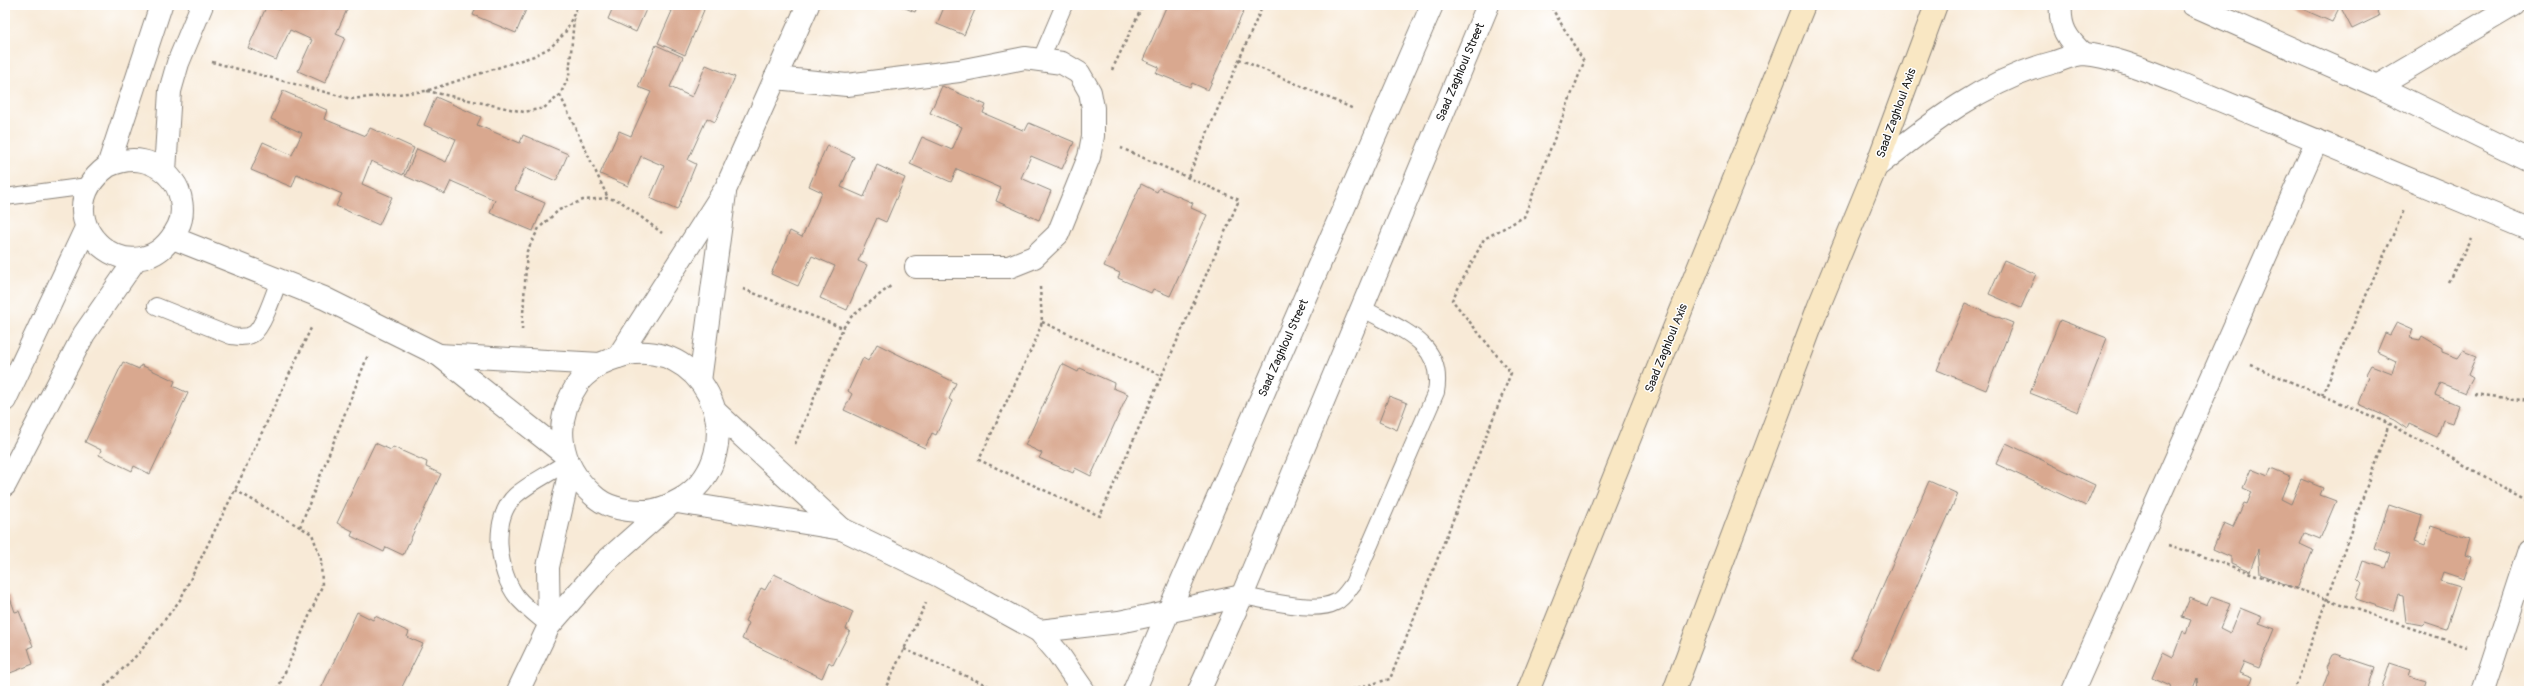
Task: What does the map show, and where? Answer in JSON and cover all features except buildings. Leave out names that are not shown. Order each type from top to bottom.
[{"type":"main road","name":"Saad Zaghloul Axis","points":[[1528,691],[1804,5]]},
{"type":"main road","name":"Saad Zaghloul Axis","points":[[1674,691],[1818,308],[1876,167],[1936,5]]},
{"type":"street","points":[[108,166],[161,5]]},
{"type":"street","points":[[165,171],[170,91],[182,54],[202,5]]},
{"type":"street","points":[[549,626],[548,567],[567,462],[561,428],[567,403],[580,380],[609,360],[726,188],[808,5]]},
{"type":"street","name":"Saad Zaghloul Street","points":[[1134,691],[1432,5]]},
{"type":"street","name":"Saad Zaghloul Street","points":[[1199,691],[1242,596],[1488,5]]},
{"type":"street","points":[[2061,5],[2059,19],[2067,39],[2083,54]]},
{"type":"street","points":[[2193,5],[2377,86],[2529,160]]},
{"type":"street","points":[[2377,86],[2514,5]]},
{"type":"street","points":[[1876,167],[1941,116],[1989,86],[2031,68],[2083,54],[2124,63],[2174,81],[2529,229]]},
{"type":"street","points":[[775,78],[847,85],[959,71],[1025,58],[1062,63],[1079,73],[1090,92],[1093,108],[1093,136],[1089,157],[1058,234],[1034,257],[1009,267],[916,267]]},
{"type":"street","points":[[2073,691],[2317,140]]},
{"type":"street","points":[[5,400],[86,228],[84,200],[88,186],[96,175],[118,161],[136,160],[153,164],[165,171],[180,196],[182,210],[180,224],[173,238],[163,248],[150,255],[136,259],[122,258],[100,247],[86,228]]},
{"type":"street","points":[[700,380],[726,188]]},
{"type":"street","points":[[173,238],[324,298],[381,324],[439,355],[567,462],[581,485],[595,498],[612,506],[643,511],[672,504],[842,529]]},
{"type":"street","points":[[5,484],[84,334],[136,259]]},
{"type":"street","points":[[439,355],[520,360],[609,360],[635,353],[665,358],[687,368],[700,380],[710,396],[716,412],[718,433],[716,454],[707,473],[694,490],[672,504],[605,562],[549,626],[519,691]]},
{"type":"street","points":[[716,412],[842,529],[939,576],[1039,631],[1057,652],[1084,691]]},
{"type":"street","points":[[2483,691],[2529,550]]},
{"type":"street","points":[[1039,631],[1119,622],[1242,596]]},
{"type":"lane","points":[[1040,60],[1064,5]]},
{"type":"lane","points":[[5,197],[88,186]]},
{"type":"lane","points":[[156,306],[231,336],[241,338],[254,334],[261,325],[279,280]]},
{"type":"lane","points":[[1242,596],[1314,608],[1327,606],[1337,601],[1346,593],[1353,584],[1436,392],[1438,378],[1437,365],[1432,353],[1422,343],[1362,308]]},
{"type":"lane","points":[[549,626],[518,598],[512,588],[503,566],[501,523],[509,503],[516,495],[567,462]]},
{"type":"path","points":[[182,54],[351,99],[426,91],[534,56],[551,47],[565,33],[578,5]]},
{"type":"path","points":[[1093,108],[1143,5]]},
{"type":"path","points":[[1188,178],[1263,5]]},
{"type":"path","points":[[1346,691],[1390,679],[1511,373],[1452,300],[1484,239],[1524,217],[1584,62],[1550,5]]},
{"type":"path","points":[[426,91],[524,112],[544,108],[560,95],[568,76],[574,16]]},
{"type":"path","points":[[1239,59],[1382,121]]},
{"type":"path","points":[[560,95],[608,198]]},
{"type":"path","points":[[1034,257],[1041,297],[1042,322],[1038,337],[979,460],[1100,516],[1239,200],[1093,136]]},
{"type":"path","points":[[2322,395],[2416,182]]},
{"type":"path","points":[[520,360],[527,251],[539,228],[559,210],[583,200],[608,198],[620,200],[685,250]]},
{"type":"path","points":[[2448,282],[2487,211]]},
{"type":"path","points":[[782,474],[844,328],[860,309],[916,267]]},
{"type":"path","points":[[713,277],[844,328]]},
{"type":"path","points":[[100,691],[140,653],[180,600],[236,490],[324,298]]},
{"type":"path","points":[[1042,322],[1162,376]]},
{"type":"path","points":[[300,527],[381,324]]},
{"type":"path","points":[[2222,353],[2390,424],[2529,501]]},
{"type":"path","points":[[2475,394],[2529,401]]},
{"type":"path","points":[[2294,691],[2390,424]]},
{"type":"path","points":[[236,490],[312,534],[321,559],[322,586],[277,691]]},
{"type":"path","points":[[2142,536],[2494,657]]},
{"type":"path","points":[[884,691],[939,576]]},
{"type":"path","points":[[904,649],[1000,691]]}]
